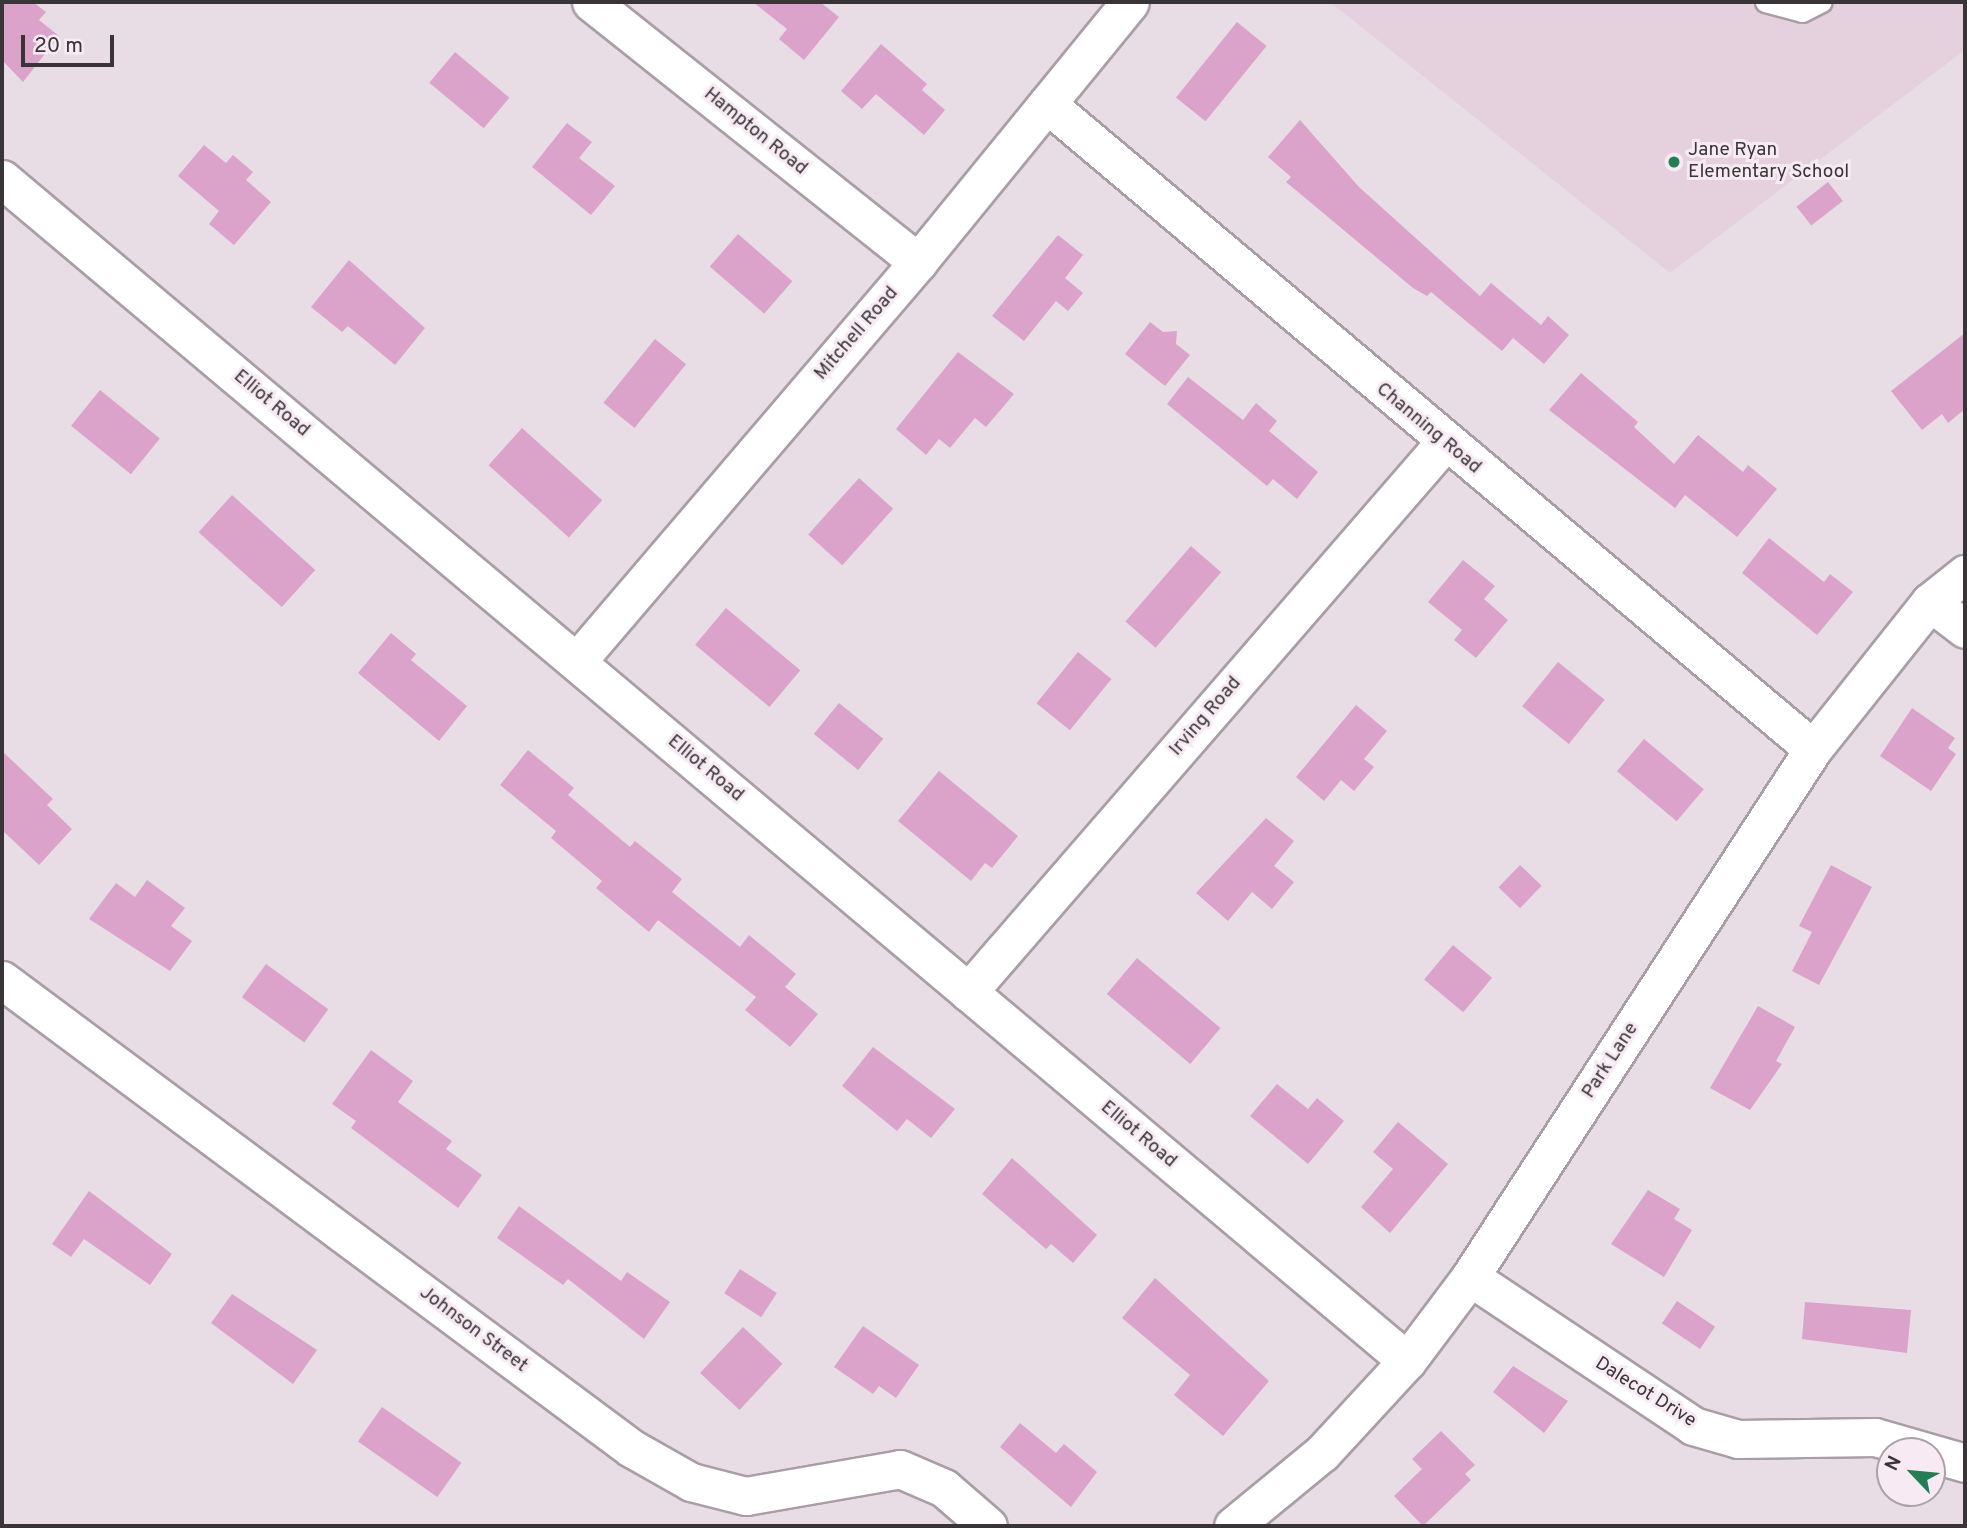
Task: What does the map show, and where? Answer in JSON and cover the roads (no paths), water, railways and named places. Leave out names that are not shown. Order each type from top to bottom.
[{"type":"street","name":"Hampton Road","points":[[592,2],[918,262]]},
{"type":"street","name":"Mitchell Road","points":[[578,660],[918,262],[1130,2]]},
{"type":"street","name":"Channing Road","points":[[1047,104],[1444,443],[1813,750]]},
{"type":"street","name":"Elliot Road","points":[[2,179],[578,660],[1407,1361]]},
{"type":"street","name":"Irving Road","points":[[968,992],[1444,443]]},
{"type":"street","name":"Park Lane","points":[[1233,1526],[1322,1453],[1407,1361],[1470,1277],[1813,750],[1930,602],[1965,574]]},
{"type":"street","points":[[1930,602],[1965,629]]},
{"type":"street","name":"Johnson Street","points":[[2,980],[631,1448],[691,1482],[746,1496],[900,1469],[944,1488],[988,1526]]},
{"type":"street","name":"Dalecot Drive","points":[[1470,1277],[1693,1426],[1738,1439],[1875,1437],[1965,1463]]},
{"type":"lane","points":[[1765,2],[1802,12],[1822,2]]},
{"type":"place","name":"Jane Ryan Elementary School","points":[[1674,162]]}]
